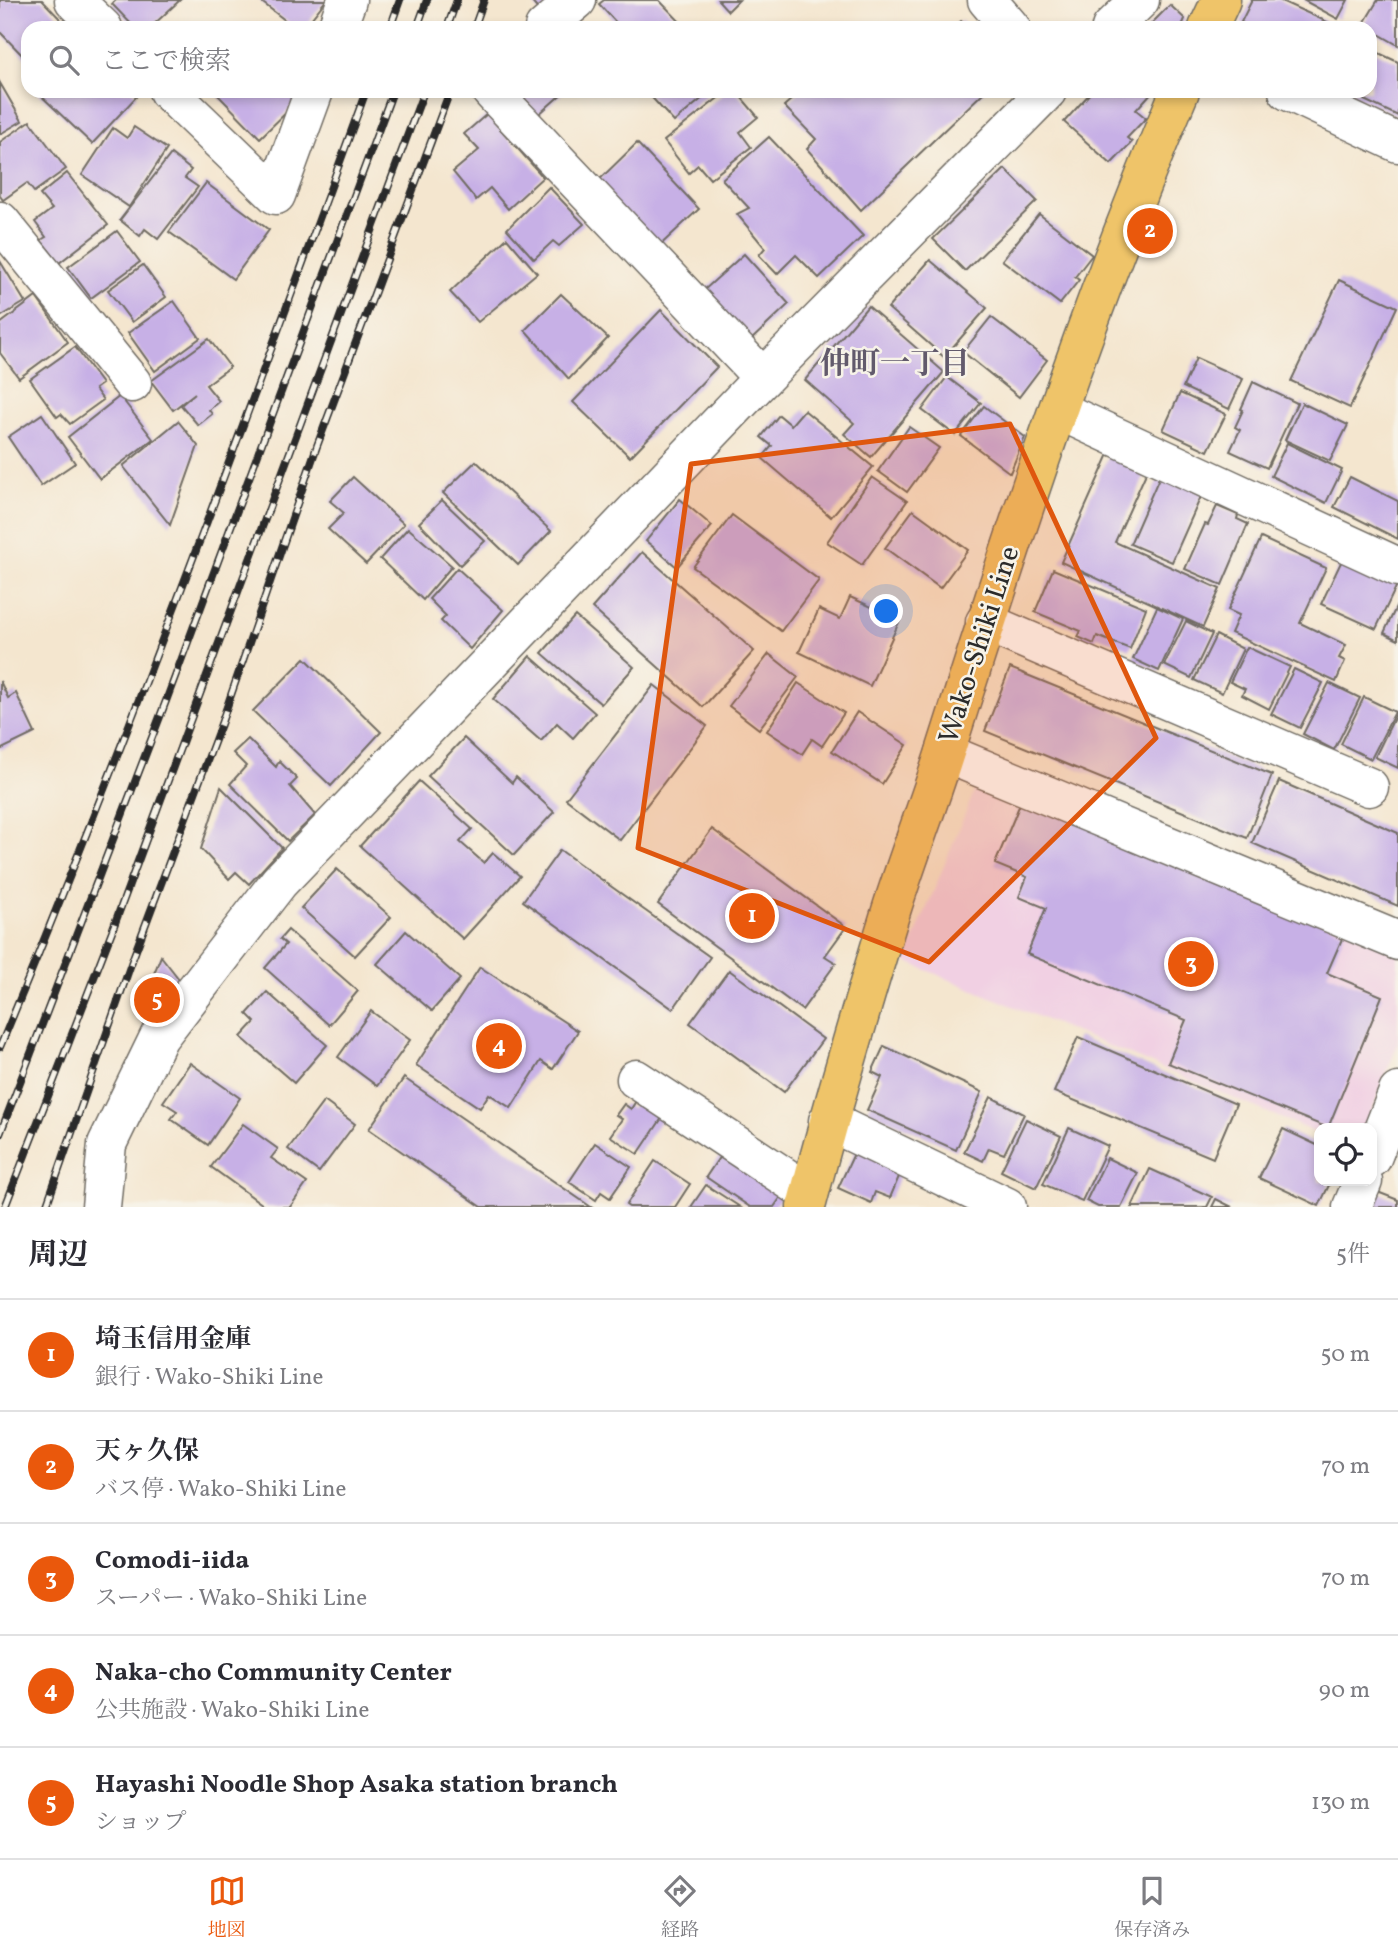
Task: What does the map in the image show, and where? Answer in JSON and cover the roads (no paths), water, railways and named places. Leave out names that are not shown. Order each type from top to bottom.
[{"type":"main road","points":[[1211,21],[1221,0]]},
{"type":"main road","name":"Wako-Shiki Line","points":[[808,1200],[828,1121],[892,910],[945,753],[985,622],[1123,230],[1177,98]]},
{"type":"street","points":[[74,0],[96,21]]},
{"type":"street","points":[[340,21],[348,0]]},
{"type":"street","points":[[552,21],[577,0]]},
{"type":"street","points":[[987,0],[1005,21]]},
{"type":"street","points":[[1118,21],[1140,0]]},
{"type":"street","points":[[175,98],[276,195],[311,98]]},
{"type":"street","points":[[498,98],[763,379]]},
{"type":"street","points":[[101,1207],[107,1144],[159,1037],[279,882],[763,379],[1040,98]]},
{"type":"street","points":[[1303,98],[1398,143]]},
{"type":"street","points":[[0,221],[132,383]]},
{"type":"street","points":[[1058,410],[1398,568]]},
{"type":"street","points":[[985,622],[1369,786]]},
{"type":"street","points":[[945,753],[1398,941]]},
{"type":"street","points":[[636,1079],[808,1200]]},
{"type":"street","points":[[1377,1162],[1398,1092]]},
{"type":"street","points":[[828,1121],[1007,1207]]},
{"type":"street","points":[[1352,1207],[1364,1186]]},
{"type":"railway","points":[[392,21],[400,0]]},
{"type":"railway","points":[[420,21],[427,0]]},
{"type":"railway","points":[[450,21],[457,0]]},
{"type":"railway","points":[[476,21],[484,0]]},
{"type":"railway","points":[[0,1047],[143,690],[363,98]]},
{"type":"railway","points":[[0,1134],[166,701],[390,98]]},
{"type":"railway","points":[[5,1207],[112,931],[421,98]]},
{"type":"railway","points":[[46,1207],[133,958],[221,724],[317,446],[447,98]]},
{"type":"place","name":"天ヶ久保","points":[[1150,231]]},
{"type":"place","name":"埼玉信用金庫","points":[[752,916]]},
{"type":"place","name":"Comodi-iida","points":[[1191,964]]},
{"type":"place","name":"Hayashi Noodle Shop Asaka station branch","points":[[157,1000]]},
{"type":"place","name":"Naka-cho Community Center","points":[[499,1046]]},
{"type":"district","name":"仲町一丁目","points":[[895,365]]}]
